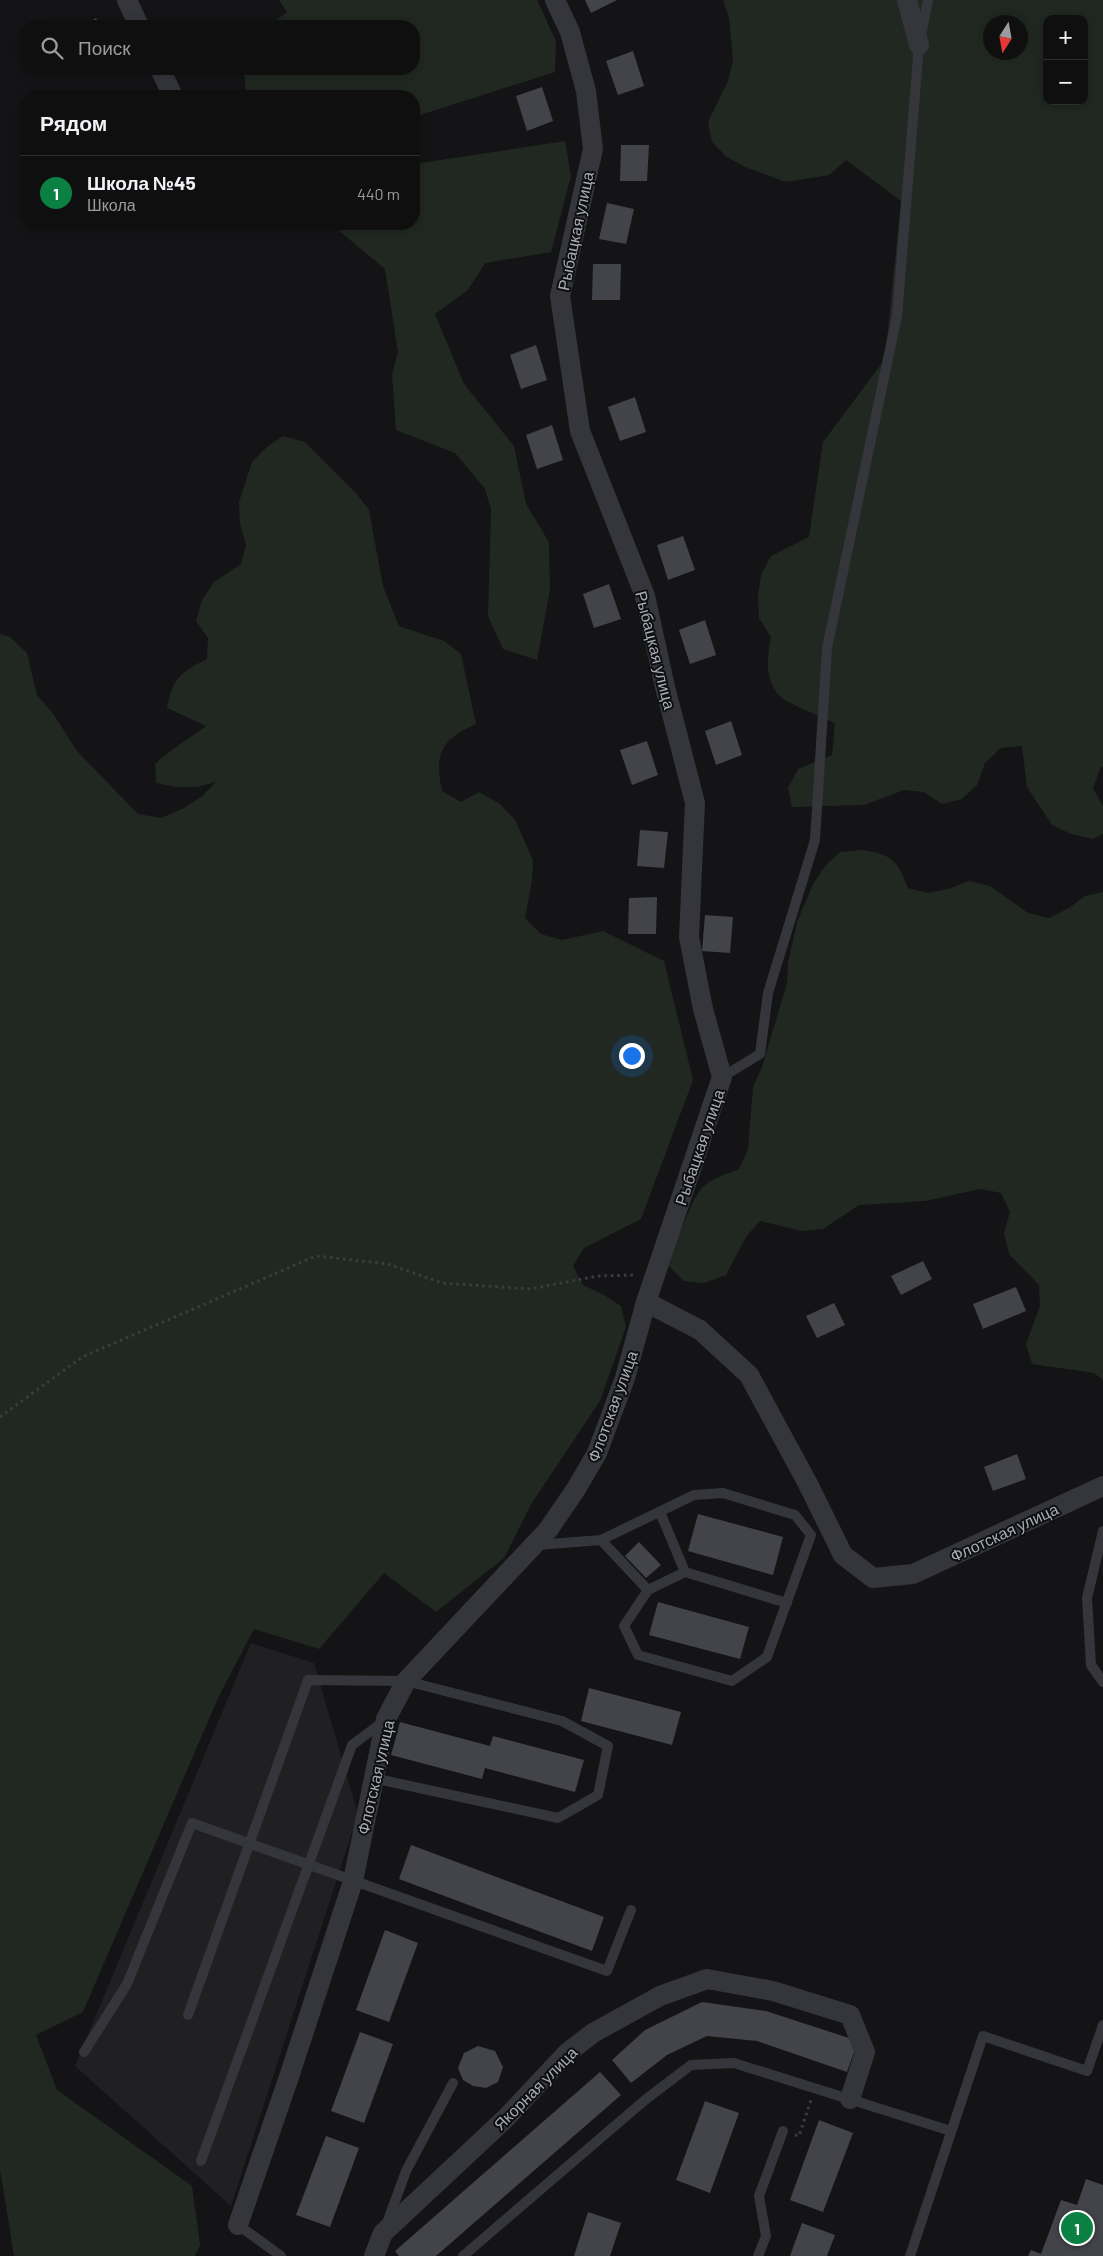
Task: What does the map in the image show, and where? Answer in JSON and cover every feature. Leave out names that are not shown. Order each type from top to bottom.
[{"type":"street","points":[[127,0],[136,20]]},
{"type":"street","name":"Рыбацкая улица","points":[[555,0],[570,32],[584,83],[593,149],[560,296],[580,431],[646,596],[665,688],[695,803],[689,937],[703,1009],[722,1076],[646,1302]]},
{"type":"street","points":[[907,0],[919,46]]},
{"type":"street","points":[[163,75],[170,90]]},
{"type":"street","name":"Флотская улица","points":[[238,2225],[289,2077],[352,1881],[386,1720],[406,1681],[535,1545],[576,1489],[597,1453],[625,1378],[646,1302],[700,1330],[749,1375],[808,1484],[842,1555],[873,1578],[913,1574],[1103,1486]]},
{"type":"street","name":"Якорная улица","points":[[374,2256],[383,2233],[506,2118],[567,2053],[593,2033],[660,1996],[707,1979],[773,1991],[850,2015],[865,2052],[850,2099]]},
{"type":"lane","points":[[722,1076],[760,1054],[768,993],[815,840],[828,648],[897,316],[919,46],[928,0]]},
{"type":"lane","points":[[535,1545],[600,1540],[694,1495],[723,1493],[795,1515],[811,1535],[787,1603],[767,1657],[732,1681],[638,1655],[624,1626],[648,1590],[685,1572],[787,1603]]},
{"type":"lane","points":[[660,1512],[685,1572]]},
{"type":"lane","points":[[1103,1531],[1088,1598],[1091,1665],[1103,1682]]},
{"type":"lane","points":[[600,1540],[648,1590]]},
{"type":"lane","points":[[188,2016],[308,1680],[406,1681],[562,1721],[608,1746],[598,1795],[558,1818],[373,1778]]},
{"type":"lane","points":[[201,2161],[352,1745],[386,1720]]},
{"type":"lane","points":[[84,2052],[127,1984],[192,1823],[607,1971],[631,1910]]},
{"type":"lane","points":[[910,2256],[983,2036],[1087,2071],[1103,2025]]},
{"type":"lane","points":[[463,2256],[646,2100],[691,2065],[734,2063],[951,2131]]},
{"type":"lane","points":[[383,2233],[406,2171],[453,2083]]},
{"type":"lane","points":[[758,2256],[766,2236],[759,2196],[784,2131]]},
{"type":"lane","points":[[238,2225],[282,2256]]},
{"type":"path","points":[[0,1418],[82,1357],[316,1256],[388,1264],[442,1283],[530,1289],[598,1276],[656,1274]]},
{"type":"shaded area","points":[[279,0],[537,0],[556,41],[555,72],[420,115],[420,90],[246,90],[244,75],[420,75],[420,20],[277,20],[287,12]]},
{"type":"shaded area","points":[[723,0],[1103,0],[1103,767],[1101,767],[1093,788],[1103,806],[1103,834],[1093,839],[1071,834],[1052,825],[1027,787],[1022,746],[1001,748],[985,763],[977,785],[962,799],[942,804],[924,792],[904,790],[864,805],[792,807],[788,788],[798,769],[832,755],[835,723],[785,700],[772,684],[768,669],[768,652],[771,637],[759,618],[758,596],[761,575],[771,556],[809,537],[823,442],[885,359],[901,201],[846,160],[829,175],[786,182],[745,167],[727,157],[712,142],[708,122],[728,81],[733,61],[729,18]]},
{"type":"shaded area","points":[[565,141],[571,176],[551,252],[485,263],[468,290],[435,314],[464,384],[514,446],[526,504],[549,542],[550,589],[537,660],[503,649],[488,616],[491,509],[485,489],[455,453],[396,430],[392,374],[398,352],[385,269],[338,230],[420,230],[420,163]]},
{"type":"shaded area","points":[[283,436],[305,442],[355,492],[369,510],[383,586],[399,626],[444,641],[461,654],[476,724],[455,736],[443,749],[439,767],[442,791],[461,802],[479,792],[500,804],[515,820],[533,860],[532,880],[525,918],[541,934],[562,940],[603,931],[664,961],[693,1080],[641,1219],[584,1248],[573,1266],[583,1285],[621,1306],[626,1327],[600,1401],[530,1506],[504,1558],[436,1612],[384,1573],[319,1649],[254,1629],[218,1698],[83,2012],[36,2035],[57,2090],[192,2186],[200,2245],[195,2256],[14,2256],[0,2169],[0,634],[10,637],[27,653],[37,695],[52,712],[77,751],[138,814],[161,818],[184,808],[202,796],[216,782],[197,787],[175,787],[156,783],[155,764],[206,726],[167,708],[169,698],[179,677],[190,668],[207,659],[208,638],[196,621],[202,600],[214,582],[241,564],[246,545],[240,524],[239,502],[252,462],[267,447]]},
{"type":"shaded area","points":[[862,850],[887,856],[892,860],[897,865],[908,888],[928,893],[948,889],[969,881],[990,886],[1028,913],[1049,918],[1069,908],[1085,896],[1103,892],[1103,1380],[1094,1373],[1032,1364],[1026,1344],[1040,1306],[1039,1285],[1009,1254],[1004,1233],[1010,1212],[1001,1193],[980,1189],[925,1201],[859,1205],[823,1229],[802,1231],[760,1221],[746,1237],[726,1275],[704,1283],[684,1281],[669,1266],[692,1204],[701,1189],[709,1182],[739,1169],[748,1150],[753,1087],[762,1067],[787,983],[788,963],[797,922],[813,884],[825,866],[840,852]]},
{"type":"shaded area","points":[[251,1643],[314,1663],[358,1814],[231,2206],[75,2066]]},
{"type":"building","points":[[585,0],[617,0],[591,13]]},
{"type":"building","points":[[633,51],[644,86],[618,95],[606,61]]},
{"type":"building","points":[[542,87],[553,121],[527,131],[516,96]]},
{"type":"building","points":[[621,145],[649,145],[647,181],[620,181]]},
{"type":"building","points":[[607,203],[634,209],[626,244],[599,239]]},
{"type":"building","points":[[593,264],[621,264],[620,300],[592,300]]},
{"type":"building","points":[[536,345],[547,380],[521,389],[510,355]]},
{"type":"building","points":[[635,397],[646,432],[620,441],[608,407]]},
{"type":"building","points":[[552,425],[563,460],[537,469],[526,435]]},
{"type":"building","points":[[683,536],[695,570],[668,580],[657,545]]},
{"type":"building","points":[[609,584],[621,619],[594,628],[583,594]]},
{"type":"building","points":[[705,620],[716,655],[690,664],[679,630]]},
{"type":"building","points":[[731,721],[742,755],[716,765],[705,731]]},
{"type":"building","points":[[647,741],[658,775],[632,785],[620,750]]},
{"type":"building","points":[[640,830],[668,832],[664,868],[637,866]]},
{"type":"building","points":[[657,897],[656,934],[628,934],[629,898]]},
{"type":"building","points":[[705,915],[733,917],[730,953],[702,951]]},
{"type":"building","points":[[923,1261],[932,1279],[901,1295],[891,1276]]},
{"type":"building","points":[[1016,1287],[1026,1311],[983,1329],[973,1304]]},
{"type":"building","points":[[834,1303],[845,1325],[817,1338],[806,1316]]},
{"type":"building","points":[[1017,1454],[1026,1479],[993,1491],[984,1467]]},
{"type":"building","points":[[698,1514],[783,1537],[773,1575],[688,1551]]},
{"type":"building","points":[[639,1542],[661,1565],[646,1578],[625,1556]]},
{"type":"building","points":[[658,1602],[749,1627],[740,1659],[649,1635]]},
{"type":"building","points":[[589,1688],[681,1712],[672,1745],[581,1721]]},
{"type":"building","points":[[400,1722],[490,1746],[493,1736],[584,1760],[575,1792],[485,1768],[482,1779],[391,1755]]},
{"type":"building","points":[[411,1845],[604,1917],[592,1951],[399,1879]]},
{"type":"building","points":[[385,1930],[418,1943],[389,2022],[356,2010]]},
{"type":"building","points":[[702,2002],[766,2011],[858,2041],[847,2072],[757,2041],[707,2036],[667,2055],[631,2083],[612,2060],[645,2030]]},
{"type":"building","points":[[360,2032],[393,2044],[364,2123],[331,2111]]},
{"type":"building","points":[[478,2046],[495,2051],[503,2067],[498,2082],[486,2088],[473,2086],[463,2080],[458,2068],[464,2053]]},
{"type":"building","points":[[600,2072],[621,2095],[436,2256],[399,2256],[395,2251]]},
{"type":"building","points":[[705,2101],[739,2113],[710,2193],[676,2180]]},
{"type":"building","points":[[819,2120],[853,2133],[823,2212],[790,2200]]},
{"type":"building","points":[[326,2136],[359,2148],[330,2227],[296,2215]]},
{"type":"building","points":[[1086,2179],[1103,2185],[1103,2256],[1028,2256],[1031,2250],[1041,2254],[1061,2200],[1077,2205]]},
{"type":"building","points":[[588,2212],[621,2223],[610,2256],[574,2256]]},
{"type":"building","points":[[802,2223],[835,2235],[827,2256],[790,2256]]},
{"type":"place","name":"Школа №45","points":[[1077,2228]]}]
